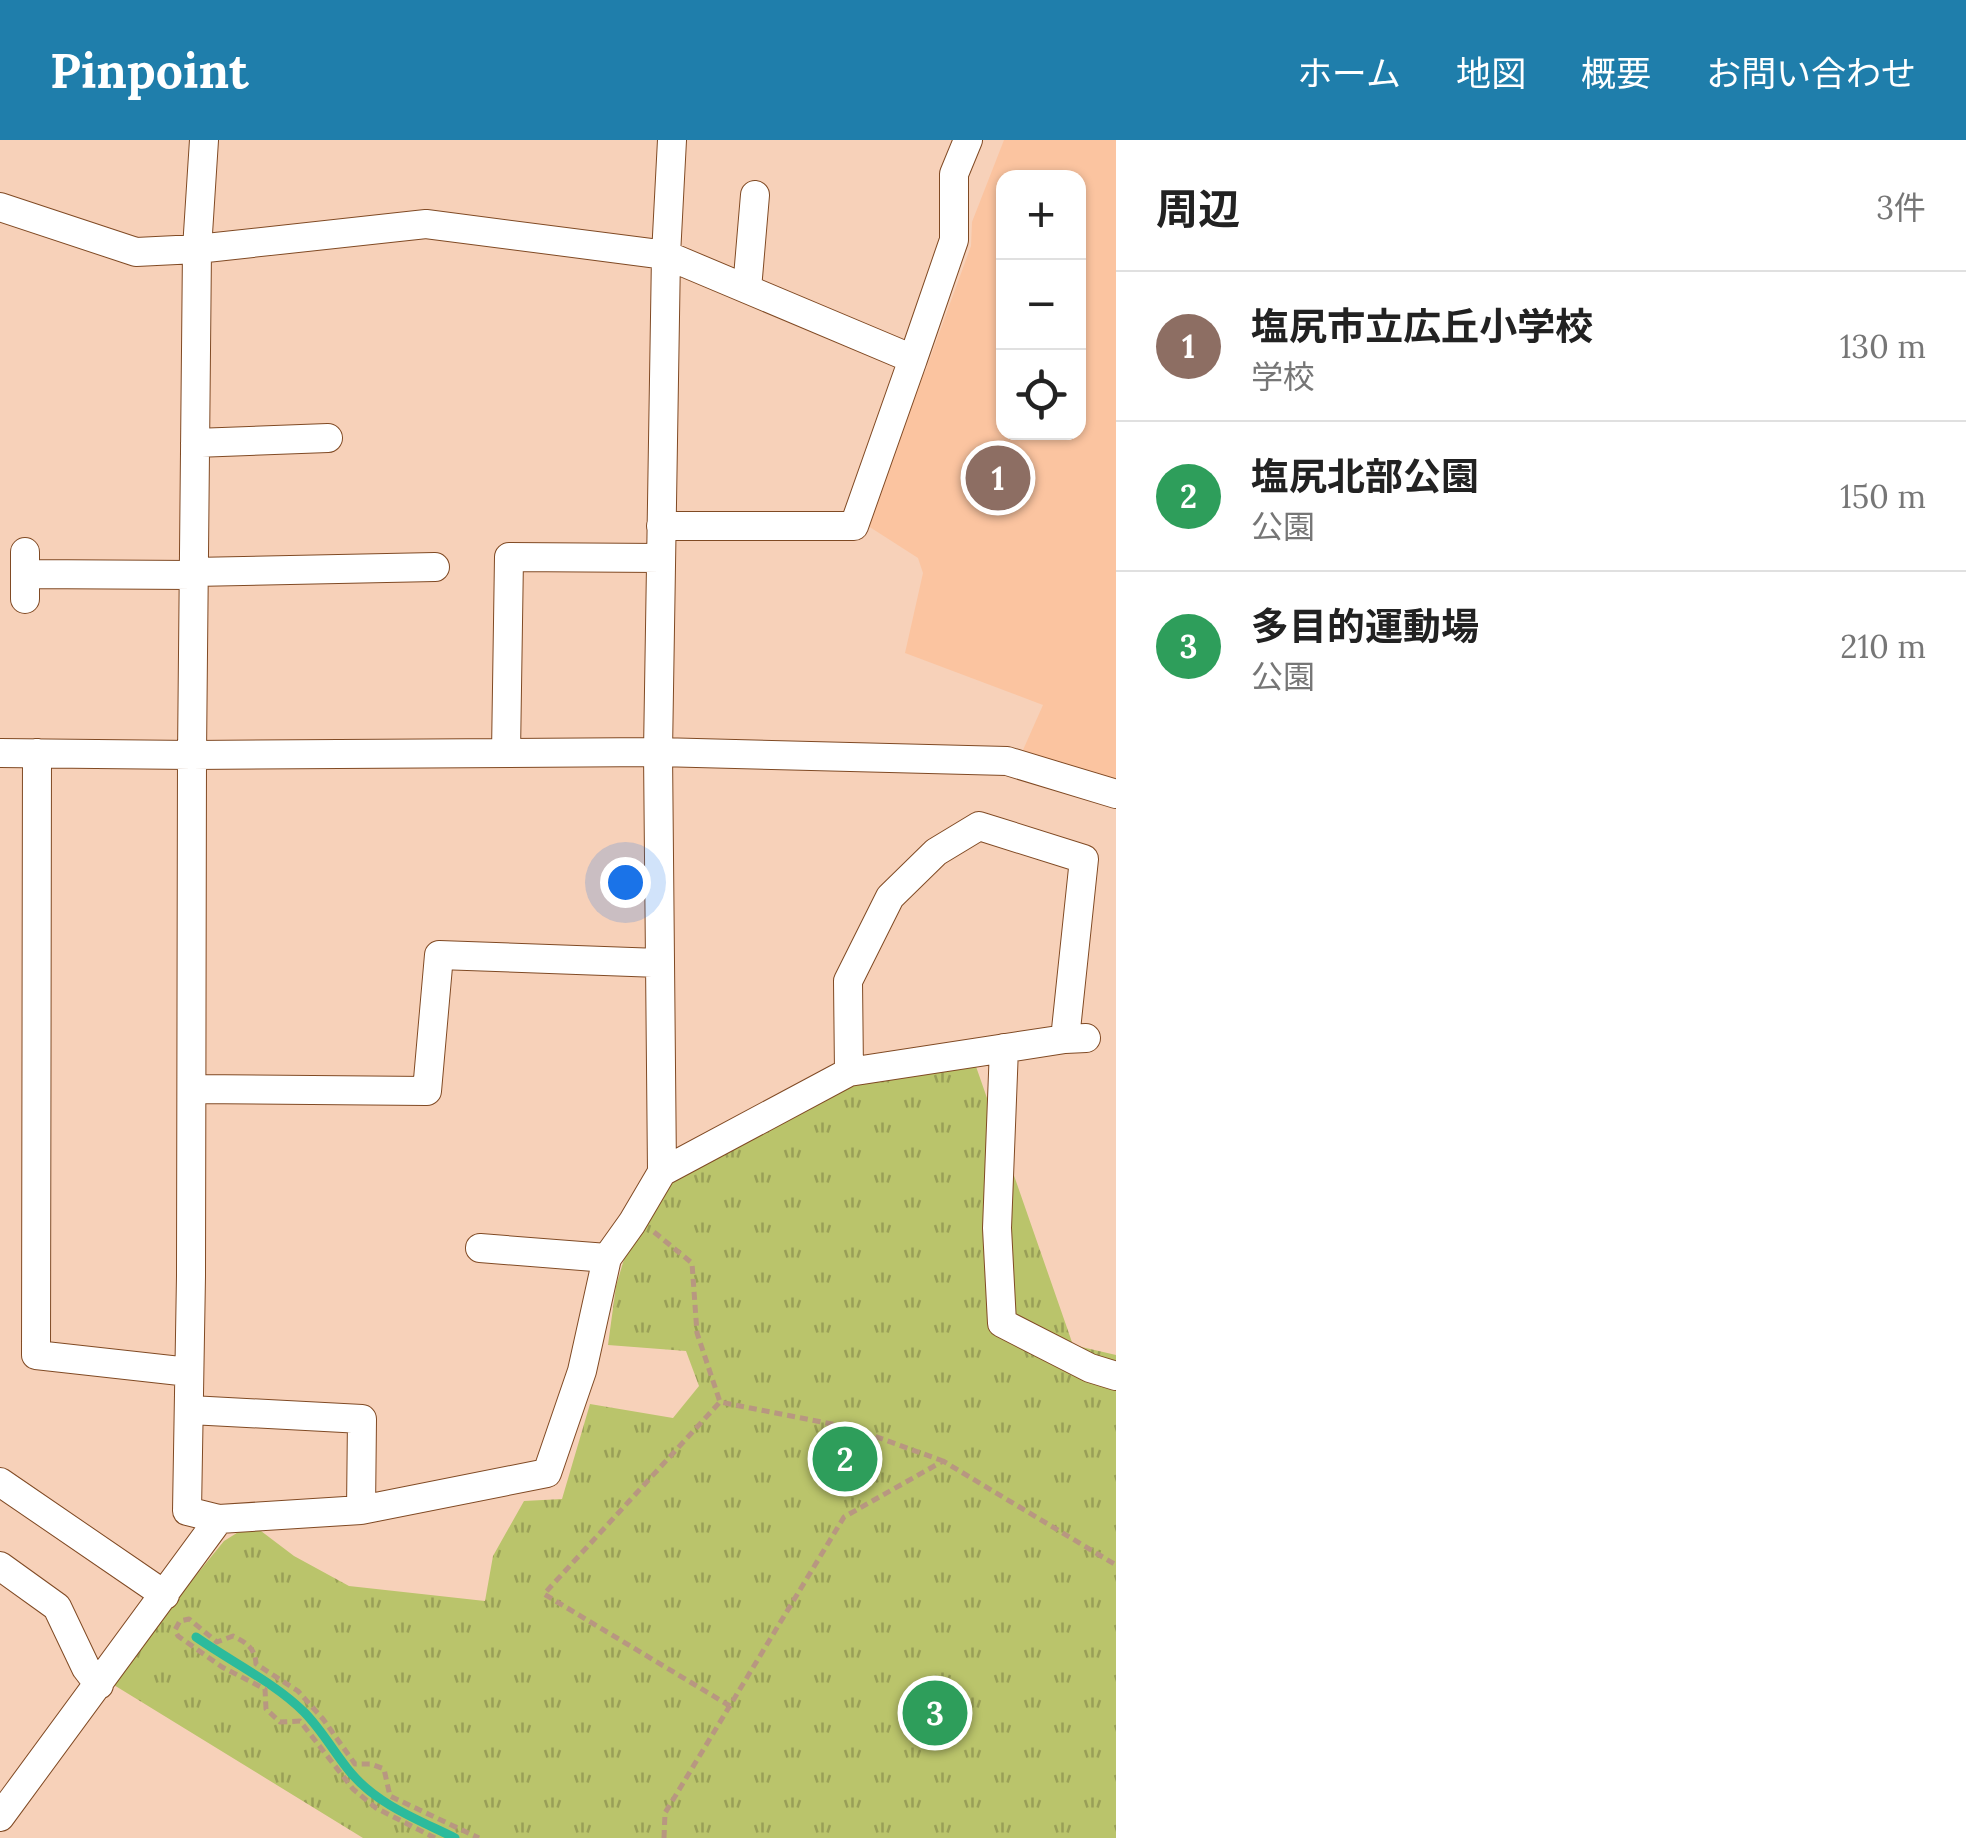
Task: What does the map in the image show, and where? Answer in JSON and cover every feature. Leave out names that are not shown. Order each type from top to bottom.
[{"type":"street","points":[[204,140],[197,249],[190,1410],[186,1511],[219,1519],[362,1510],[547,1473],[582,1371],[607,1258],[662,1172],[658,752],[666,255],[672,140]]},
{"type":"street","points":[[661,526],[854,526],[954,240],[954,174],[968,140]]},
{"type":"street","points":[[747,290],[755,195]]},
{"type":"street","points":[[0,207],[136,252],[426,224],[666,255],[914,360]]},
{"type":"street","points":[[195,442],[328,438]]},
{"type":"street","points":[[506,753],[509,557],[661,558]]},
{"type":"street","points":[[25,575],[434,567]]},
{"type":"street","points":[[0,753],[658,752],[1007,762],[1116,794]]},
{"type":"street","points":[[37,753],[36,1355],[189,1372]]},
{"type":"street","points":[[662,1172],[849,1072],[1075,1038],[1084,858],[979,826],[936,852],[890,897],[848,981],[849,1072]]},
{"type":"street","points":[[192,1089],[427,1091],[439,955],[660,963]]},
{"type":"street","points":[[1004,1048],[997,1228],[1002,1323],[1090,1368],[1116,1376]]},
{"type":"street","points":[[480,1248],[607,1258]]},
{"type":"street","points":[[190,1410],[362,1419],[362,1510]]},
{"type":"street","points":[[0,1482],[165,1595]]},
{"type":"street","points":[[0,1817],[219,1519]]},
{"type":"street","points":[[0,1566],[58,1607],[86,1668],[99,1685]]},
{"type":"path","points":[[644,1224],[692,1264],[697,1332],[720,1402]]},
{"type":"path","points":[[720,1402],[852,1428],[943,1461],[1116,1565]]},
{"type":"path","points":[[720,1402],[544,1594],[730,1706]]},
{"type":"path","points":[[664,1838],[664,1813],[844,1517],[943,1461]]},
{"type":"path","points":[[436,1838],[376,1808],[353,1789],[300,1721],[280,1722],[266,1709],[265,1689],[222,1667],[178,1636],[175,1630],[180,1621],[189,1620],[217,1642],[233,1636],[246,1642],[255,1652],[256,1664],[298,1691],[355,1764],[384,1769],[390,1796],[479,1838]]},
{"type":"shaded area","points":[[1004,140],[1116,140],[1116,788],[1019,759],[1043,705],[905,653],[923,573],[918,558],[865,524],[913,381],[925,372],[971,246],[972,222]]},
{"type":"green space","points":[[972,1055],[1073,1345],[1116,1355],[1116,1838],[363,1838],[109,1682],[224,1541],[240,1531],[261,1531],[294,1556],[349,1586],[485,1601],[493,1556],[524,1501],[562,1499],[590,1404],[673,1418],[699,1386],[686,1351],[608,1345],[616,1286],[631,1236],[666,1182],[821,1076]]},
{"type":"waterway","points":[[196,1637],[292,1701],[317,1726],[351,1773],[374,1794],[455,1838]]},
{"type":"place","name":"塩尻市立広丘小学校","points":[[998,478]]},
{"type":"place","name":"塩尻北部公園","points":[[845,1459]]},
{"type":"place","name":"多目的運動場","points":[[935,1713]]}]
